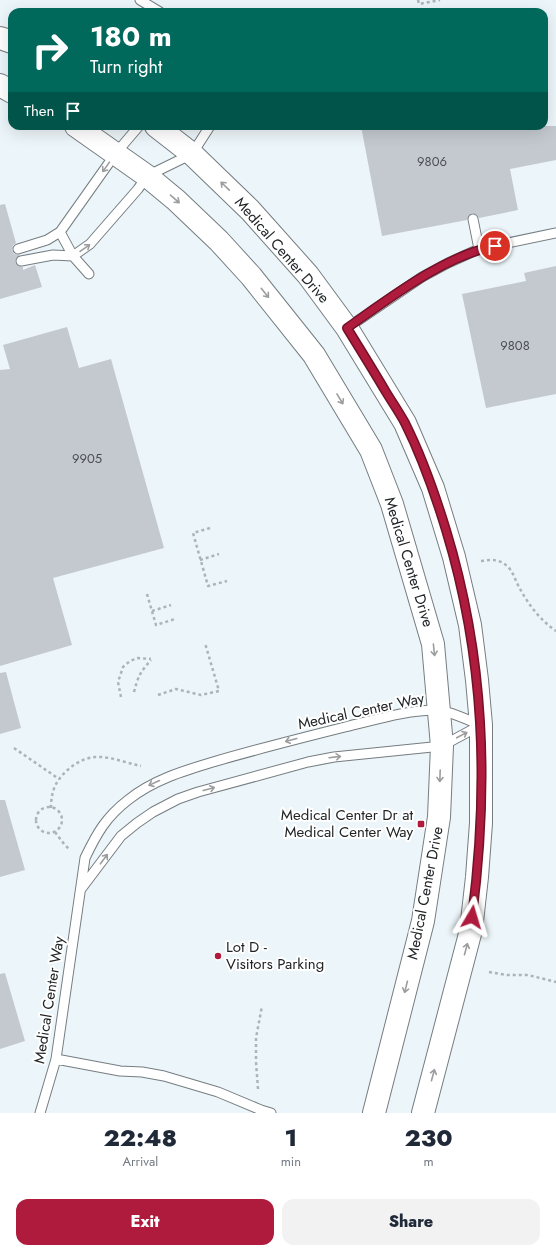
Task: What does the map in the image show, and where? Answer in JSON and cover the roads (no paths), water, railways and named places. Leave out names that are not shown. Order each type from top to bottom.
[{"type":"street","name":"Medical Center Drive","points":[[82,130],[147,176],[176,200],[219,241],[256,282],[314,355],[371,450],[392,504],[433,644],[442,746],[439,817],[423,921],[374,1113]]},
{"type":"street","name":"Medical Center Drive","points":[[161,130],[192,154],[255,216],[308,275],[347,328],[405,423],[433,488],[454,557],[470,625],[477,680],[481,725],[481,823],[471,930],[423,1113]]},
{"type":"lane","points":[[140,0],[153,8]]},
{"type":"lane","points":[[18,249],[47,240],[60,232],[116,153],[136,130]]},
{"type":"lane","points":[[21,261],[53,255],[73,256],[90,244],[138,190],[147,176],[192,154],[207,130]]},
{"type":"lane","points":[[473,219],[479,249]]},
{"type":"lane","points":[[60,232],[73,256],[89,274]]},
{"type":"lane","points":[[347,328],[422,278],[448,263],[479,249],[556,233]]},
{"type":"lane","name":"Medical Center Way","points":[[40,1113],[56,1059],[85,858],[99,831],[113,813],[128,799],[146,787],[167,777],[242,753],[410,712],[439,710],[481,725]]},
{"type":"lane","name":"Medical Center Way","points":[[81,890],[121,836],[153,812],[178,799],[198,792],[308,762],[334,757],[442,746],[481,725]]},
{"type":"lane","points":[[56,1059],[120,1071],[142,1072],[164,1076],[218,1092],[260,1110],[271,1113]]},
{"type":"place","name":"Medical Center Dr at Medical Center Way","points":[[421,824]]},
{"type":"place","name":"Lot D - Visitors Parking","points":[[218,956]]}]
